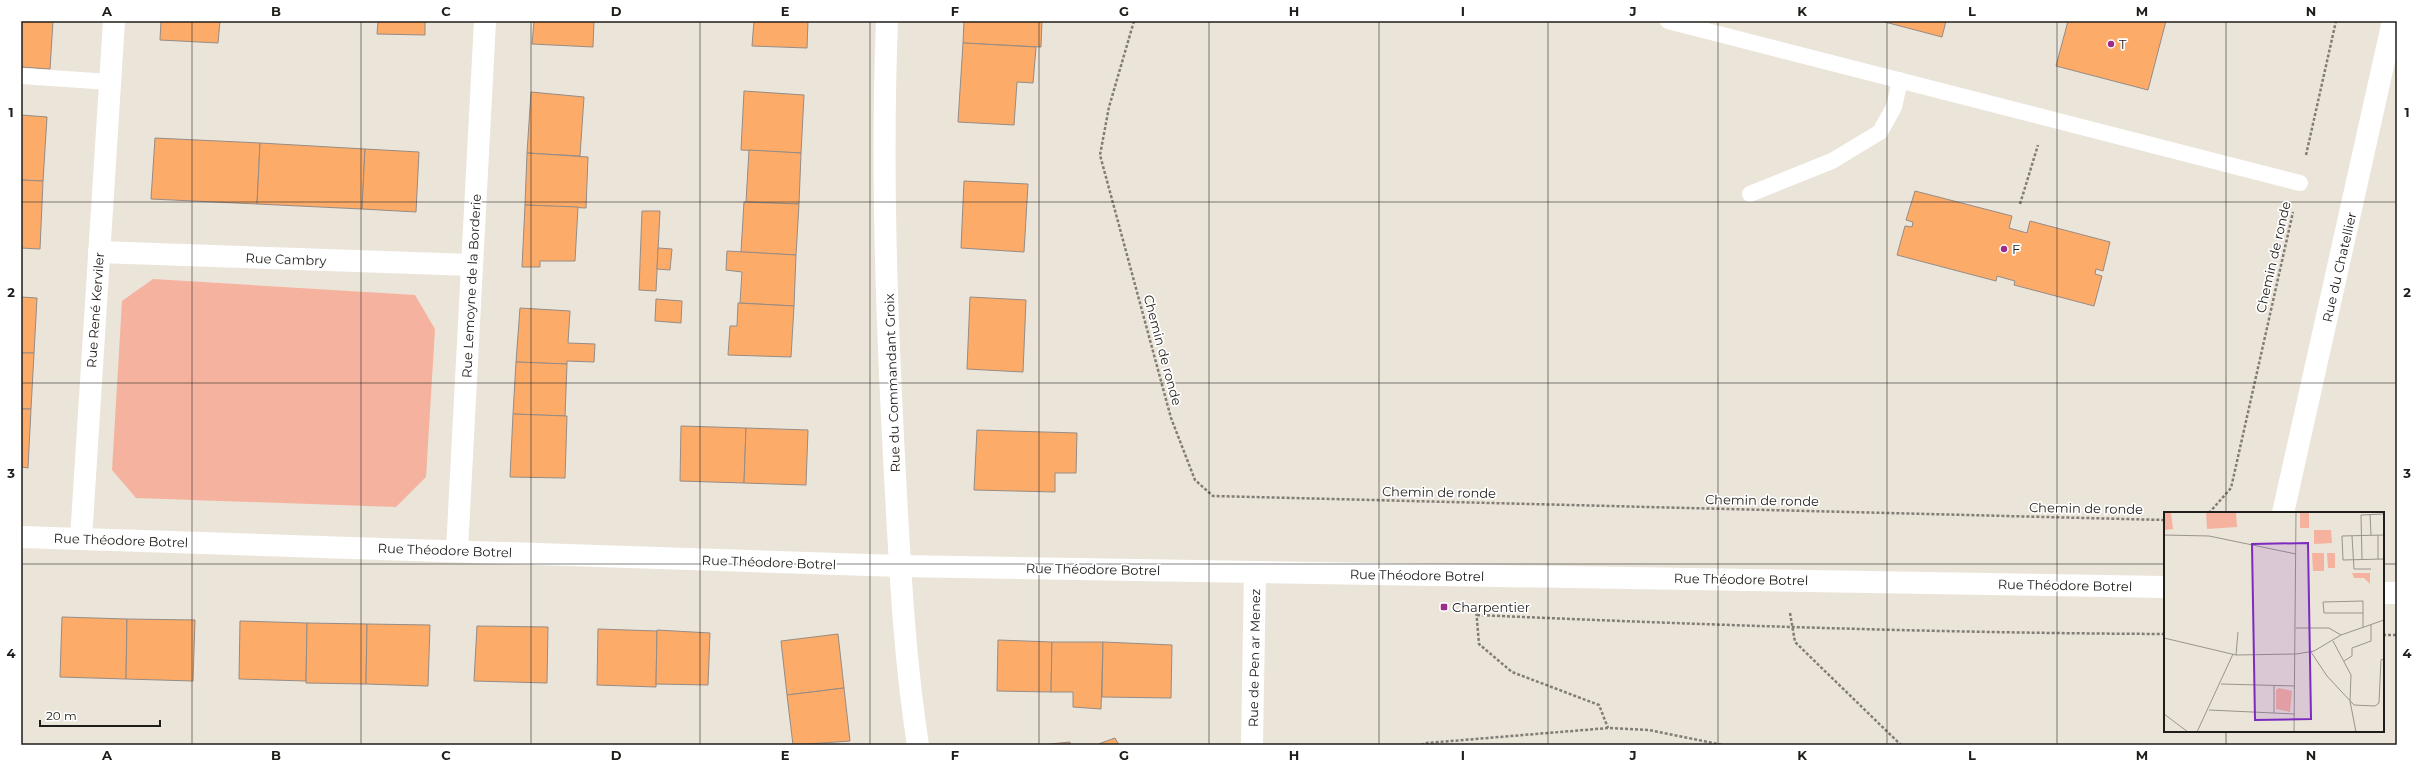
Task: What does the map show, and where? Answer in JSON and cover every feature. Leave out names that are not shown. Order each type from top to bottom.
[{"type":"street","name":"Rue René Kerviler","points":[[81,539],[114,21]]},
{"type":"street","name":"Rue Lemoyne de la Borderie","points":[[457,550],[485,21]]},
{"type":"street","name":"Rue du Commandant Groix","points":[[887,21],[884,124],[891,400],[899,566],[918,745]]},
{"type":"street","name":"Rue du Chatellier","points":[[2283,512],[2393,21]]},
{"type":"street","name":"Rue Cambry","points":[[99,252],[472,265]]},
{"type":"street","name":"Rue Théodore Botrel","points":[[21,537],[457,550],[899,566],[2164,587]]},
{"type":"street","name":"Rue de Pen ar Menez","points":[[1252,745],[1255,572]]},
{"type":"street","points":[[2384,593],[2397,593]]},
{"type":"lane","points":[[1668,21],[2300,183]]},
{"type":"lane","points":[[21,76],[110,82]]},
{"type":"lane","points":[[1750,194],[1832,161],[1880,132],[1894,107],[1900,80]]},
{"type":"path","name":"Chemin de ronde","points":[[1134,21],[1109,107],[1100,154],[1172,418],[1194,480],[1213,496],[2164,520]]},
{"type":"path","name":"Chemin de ronde","points":[[2210,512],[2231,488],[2336,21]]},
{"type":"path","points":[[2020,204],[2046,118]]},
{"type":"path","points":[[1474,576],[1479,644],[1512,672],[1599,705],[1608,728]]},
{"type":"path","points":[[1784,580],[1795,642],[1901,745]]},
{"type":"path","points":[[1477,615],[1792,628],[1991,634],[2164,634]]},
{"type":"path","points":[[2384,635],[2397,635]]},
{"type":"path","points":[[1421,745],[1427,743],[1608,728],[1649,730],[1723,745]]},
{"type":"path","points":[[2314,745],[2320,745]]},
{"type":"shaded area","points":[[153,279],[415,295],[435,329],[426,477],[396,507],[136,498],[112,470],[122,301]]},
{"type":"building","points":[[21,21],[53,21],[50,69],[21,67]]},
{"type":"building","points":[[161,21],[220,21],[218,43],[160,40]]},
{"type":"building","points":[[378,21],[425,21],[425,35],[377,34]]},
{"type":"building","points":[[534,21],[594,21],[593,47],[532,44]]},
{"type":"building","points":[[754,21],[808,21],[807,48],[752,46]]},
{"type":"building","points":[[964,21],[1042,21],[1041,47],[963,43]]},
{"type":"building","points":[[1881,21],[1946,21],[1942,37]]},
{"type":"building","name":"T","points":[[2068,21],[2166,21],[2148,90],[2056,66]]},
{"type":"building","points":[[963,43],[1036,47],[1033,83],[1017,82],[1014,125],[958,122]]},
{"type":"building","points":[[744,91],[804,95],[801,153],[741,150]]},
{"type":"building","points":[[531,92],[584,97],[580,156],[527,153]]},
{"type":"building","points":[[21,115],[47,117],[43,181],[21,180]]},
{"type":"building","points":[[155,138],[260,143],[257,204],[151,199]]},
{"type":"building","points":[[260,143],[365,149],[362,209],[257,204]]},
{"type":"building","points":[[365,149],[419,152],[416,212],[362,209]]},
{"type":"building","points":[[749,150],[801,153],[799,204],[746,202]]},
{"type":"building","points":[[527,153],[588,157],[586,208],[525,205]]},
{"type":"building","points":[[21,180],[43,181],[40,249],[21,248]]},
{"type":"building","points":[[964,181],[1028,184],[1024,252],[961,248]]},
{"type":"building","name":"F","points":[[1915,191],[2012,216],[2009,228],[2027,233],[2030,221],[2110,242],[2103,271],[2096,269],[2095,274],[2102,276],[2094,306],[2014,285],[2015,281],[1997,276],[1996,281],[1897,255],[1905,226],[1912,227],[1913,222],[1906,220]]},
{"type":"building","points":[[744,202],[799,204],[796,255],[741,252]]},
{"type":"building","points":[[525,205],[578,207],[575,261],[540,261],[540,267],[522,267]]},
{"type":"building","points":[[642,211],[660,211],[656,291],[639,290]]},
{"type":"building","points":[[658,248],[672,249],[670,270],[657,269]]},
{"type":"building","points":[[727,251],[796,255],[794,306],[740,303],[742,272],[726,270]]},
{"type":"building","points":[[21,297],[37,298],[34,353],[21,353]]},
{"type":"building","points":[[970,297],[1026,300],[1023,372],[967,369]]},
{"type":"building","points":[[656,299],[682,301],[681,323],[655,321]]},
{"type":"building","points":[[738,303],[794,306],[791,357],[728,355],[730,326],[737,326]]},
{"type":"building","points":[[520,308],[570,311],[568,343],[595,344],[594,362],[567,361],[567,364],[516,362]]},
{"type":"building","points":[[21,353],[34,353],[31,409],[21,409]]},
{"type":"building","points":[[516,362],[567,364],[565,416],[513,414]]},
{"type":"building","points":[[21,409],[31,409],[28,468],[21,467]]},
{"type":"building","points":[[513,414],[567,416],[565,478],[510,477]]},
{"type":"building","points":[[681,426],[746,428],[744,483],[680,481]]},
{"type":"building","points":[[746,428],[808,430],[806,485],[744,483]]},
{"type":"building","points":[[977,430],[1077,433],[1076,473],[1055,473],[1055,492],[974,490]]},
{"type":"building","points":[[62,617],[127,619],[126,679],[60,677]]},
{"type":"building","points":[[127,619],[195,620],[193,681],[126,679]]},
{"type":"building","points":[[240,621],[307,623],[306,681],[239,679]]},
{"type":"building","points":[[307,623],[367,624],[366,684],[306,683]]},
{"type":"building","points":[[367,624],[430,625],[428,686],[366,684]]},
{"type":"building","points":[[477,626],[548,627],[547,683],[474,681]]},
{"type":"building","points":[[598,629],[657,631],[656,687],[597,685]]},
{"type":"building","points":[[657,630],[710,633],[708,685],[656,684]]},
{"type":"building","points":[[838,634],[844,688],[787,695],[781,641]]},
{"type":"building","points":[[998,640],[1052,642],[1051,692],[997,691]]},
{"type":"building","points":[[1052,642],[1103,642],[1101,709],[1073,707],[1073,692],[1051,692]]},
{"type":"building","points":[[1103,642],[1172,645],[1171,698],[1102,697]]},
{"type":"building","points":[[844,688],[850,741],[793,745],[787,695]]},
{"type":"building","points":[[1115,738],[1119,745],[1097,745],[1101,743]]},
{"type":"building","points":[[1070,742],[1070,745],[1048,745],[1050,744]]},
{"type":"place","name":"T","points":[[2111,44]]},
{"type":"place","name":"F","points":[[2004,249]]},
{"type":"place","name":"Charpentier","points":[[1444,607]]}]
